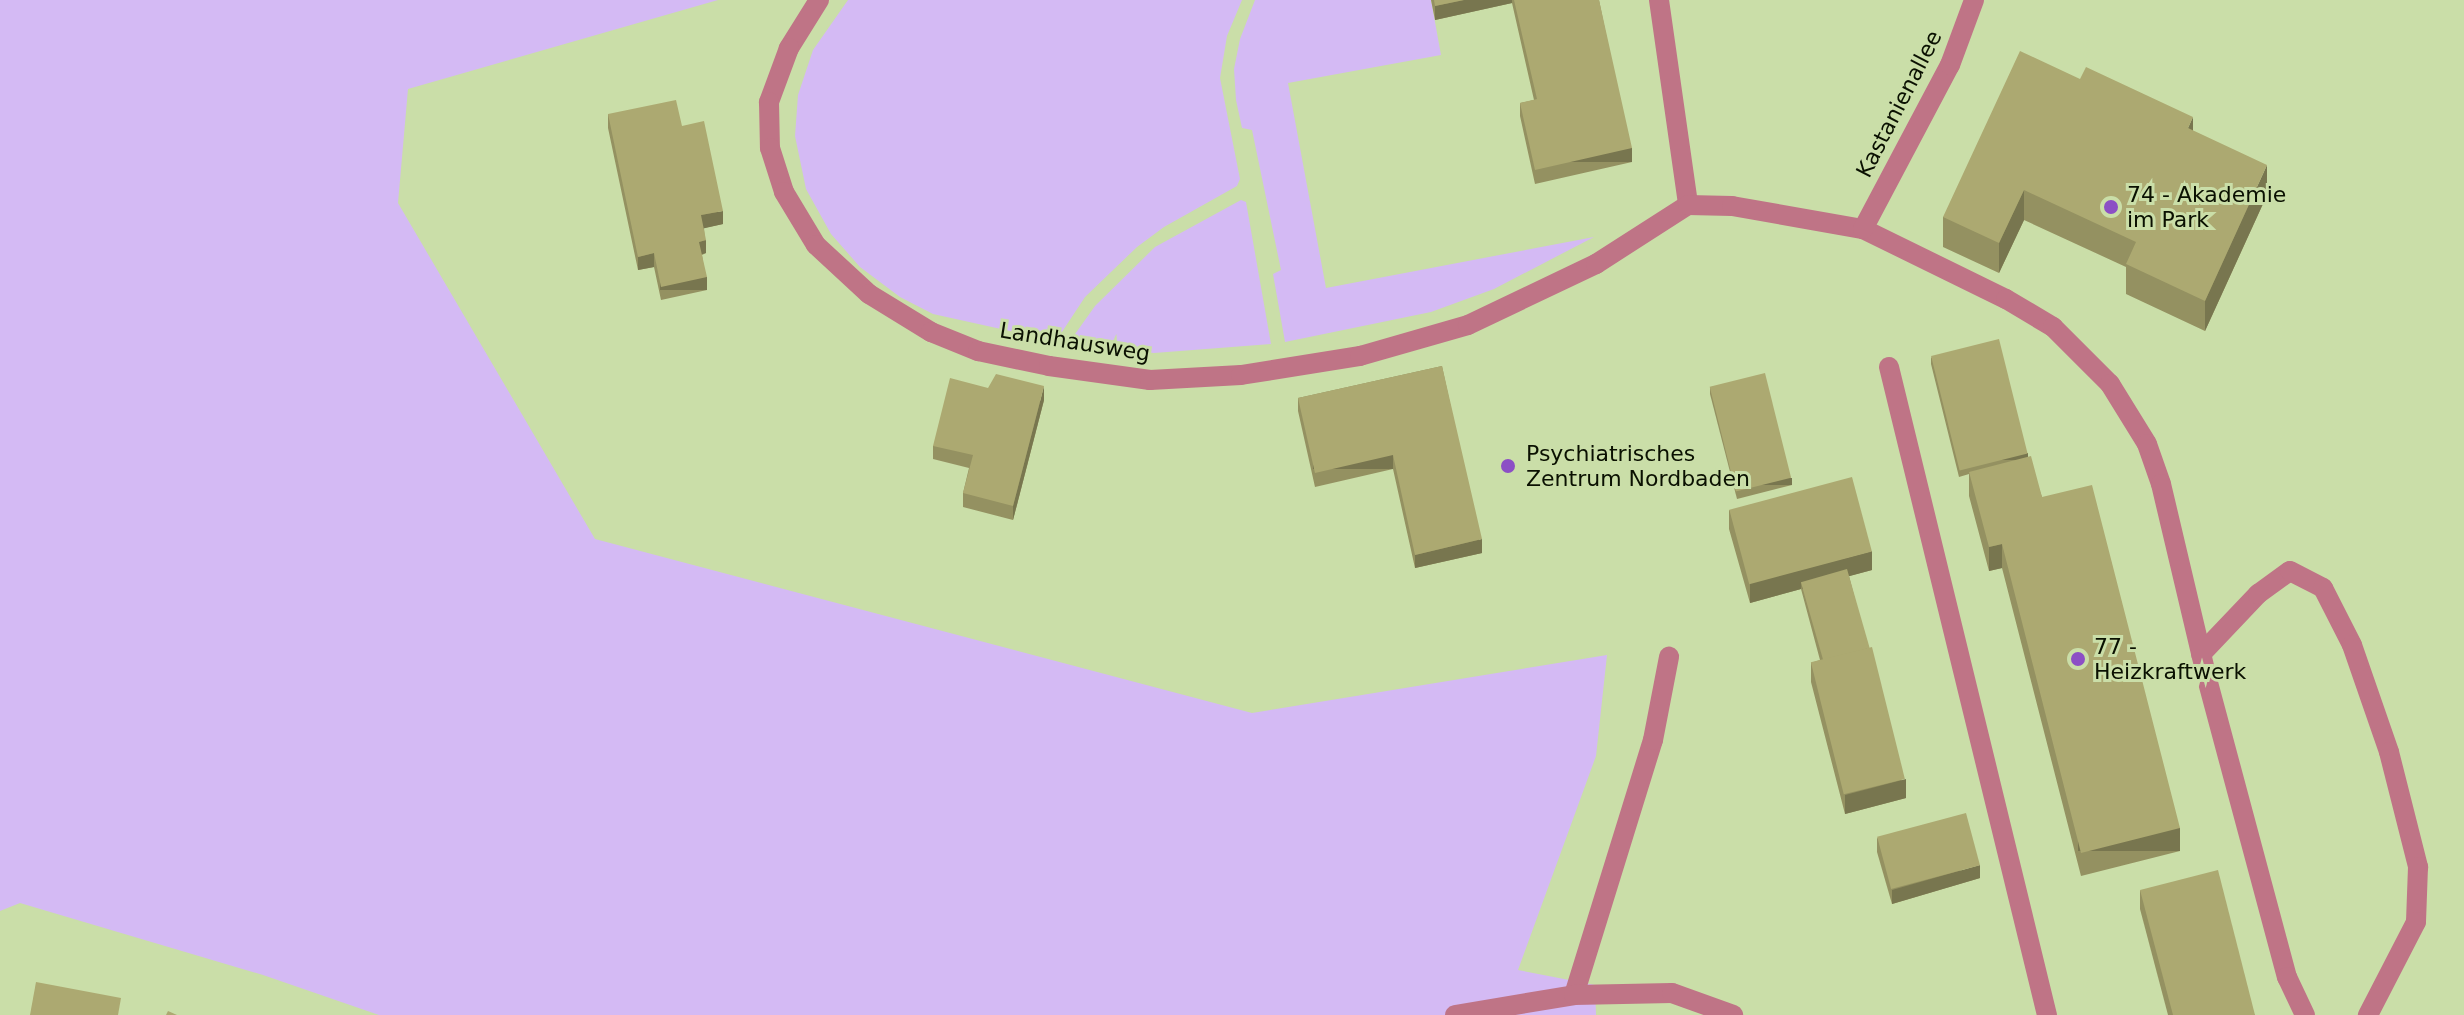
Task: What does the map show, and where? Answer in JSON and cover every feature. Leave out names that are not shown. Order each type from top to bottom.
[{"type":"lane","name":"Landhausweg","points":[[819,0],[789,48],[769,102],[770,148],[784,192],[816,245],[869,294],[931,332],[978,351],[1049,366],[1150,380],[1241,375],[1360,356],[1468,325],[1596,264],[1688,205]]},
{"type":"lane","points":[[1659,0],[1688,205],[1732,206],[1863,229],[2006,299],[2053,327],[2110,384],[2147,444],[2161,484],[2201,654],[2287,977],[2305,1015]]},
{"type":"lane","name":"Kastanienallee","points":[[1863,229],[1950,65],[1974,0]]},
{"type":"lane","points":[[1889,367],[2047,1015]]},
{"type":"lane","points":[[2201,654],[2258,594],[2290,571],[2323,588],[2352,645],[2389,752],[2418,867],[2416,922],[2368,1015]]},
{"type":"lane","points":[[1574,995],[1653,740],[1669,657]]},
{"type":"lane","points":[[1455,1015],[1574,995],[1672,993],[1733,1015]]},
{"type":"shaded area","points":[[0,0],[718,0],[408,89],[398,203],[595,539],[1252,713],[1607,655],[1596,756],[1518,970],[1595,985],[1596,1015],[379,1015],[263,975],[20,903],[0,911]]},
{"type":"shaded area","points":[[848,0],[1242,0],[1227,36],[1220,78],[1240,179],[1237,186],[1164,227],[1137,247],[1085,297],[1056,341],[933,314],[900,297],[860,267],[831,234],[806,189],[795,136],[798,95],[813,50]]},
{"type":"shaded area","points":[[1255,0],[1431,0],[1441,55],[1288,83],[1326,288],[1594,237],[1494,289],[1431,312],[1285,342],[1273,274],[1281,270],[1252,130],[1242,128],[1236,100],[1234,69],[1240,39]]},
{"type":"shaded area","points":[[1241,200],[1246,202],[1271,344],[1154,353],[1068,344],[1095,306],[1155,247]]},
{"type":"building","points":[[1434,0],[1464,0],[1435,6]]},
{"type":"building","points":[[1514,0],[1599,0],[1632,148],[1535,170],[1520,103],[1537,99]]},
{"type":"building","name":"74 - Akademie im Park","points":[[2020,51],[2080,79],[2086,67],[2193,117],[2188,128],[2267,165],[2205,301],[2126,264],[2136,242],[2024,190],[1999,243],[1943,217]]},
{"type":"building","points":[[676,100],[682,126],[704,121],[723,211],[701,215],[706,240],[699,242],[707,277],[661,287],[654,253],[638,257],[608,114]]},
{"type":"building","points":[[1999,339],[2028,453],[1960,470],[1931,356]]},
{"type":"building","points":[[1442,366],[1482,539],[1415,555],[1393,455],[1315,473],[1298,398]]},
{"type":"building","points":[[1765,373],[1791,478],[1736,492],[1710,387]]},
{"type":"building","points":[[996,374],[1044,386],[1013,506],[963,493],[973,455],[933,446],[950,378],[988,388]]},
{"type":"building","name":"77 - Heizkraftwerk","points":[[2031,456],[2042,497],[2092,485],[2180,828],[2081,853],[2002,544],[1989,547],[1969,472]]},
{"type":"building","points":[[1852,477],[1872,551],[1749,584],[1729,510]]},
{"type":"building","points":[[1847,569],[1870,648],[1823,661],[1801,582]]},
{"type":"building","points":[[1872,647],[1905,779],[1844,794],[1811,662]]},
{"type":"building","points":[[1966,813],[1980,865],[1891,889],[1877,837]]},
{"type":"building","points":[[2218,870],[2255,1015],[2173,1015],[2140,890]]},
{"type":"building","points":[[36,982],[121,998],[118,1015],[30,1015]]},
{"type":"place","name":"74 - Akademie im Park","points":[[2111,207]]},
{"type":"place","name":"Psychiatrisches Zentrum Nordbaden","points":[[1508,466]]},
{"type":"place","name":"77 - Heizkraftwerk","points":[[2078,659]]}]
